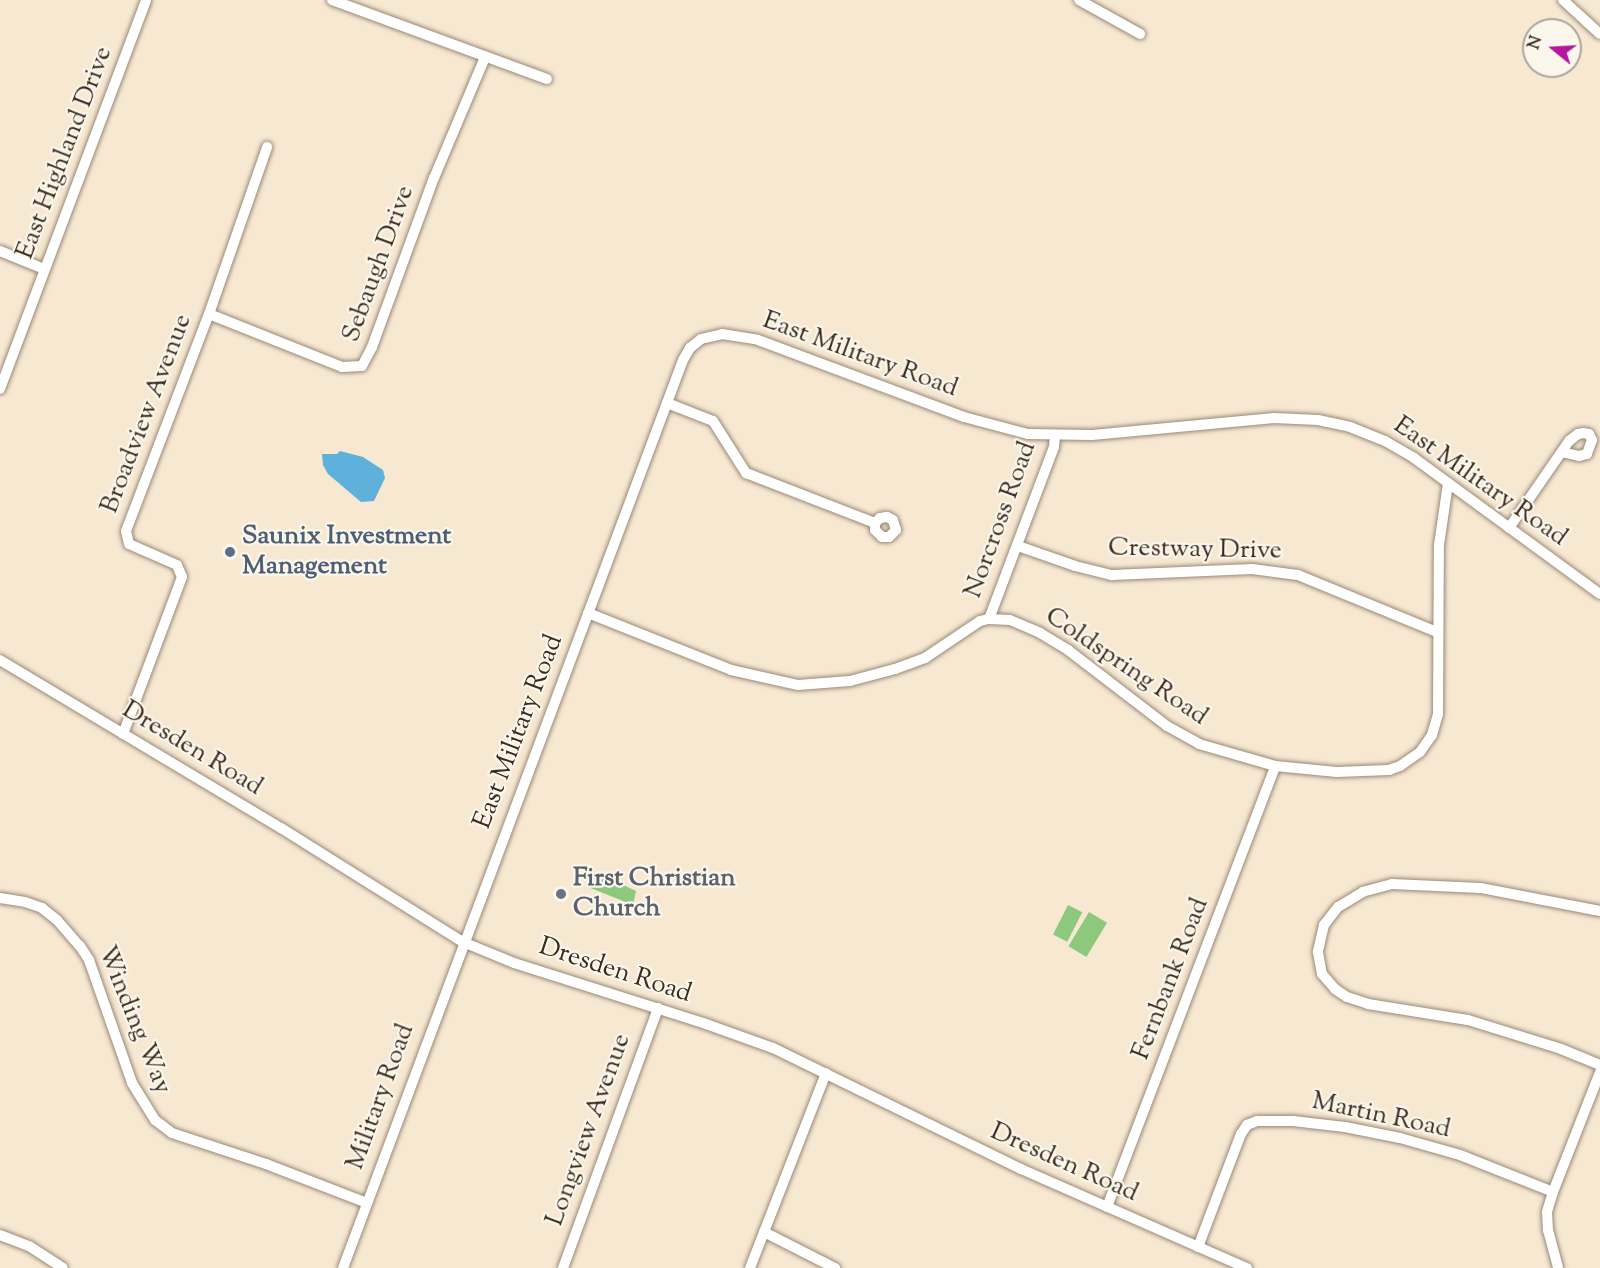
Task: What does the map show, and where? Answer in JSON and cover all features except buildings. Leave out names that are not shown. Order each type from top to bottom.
[{"type":"street","name":"East Highland Drive","points":[[0,389],[146,0]]},
{"type":"street","points":[[333,0],[547,79]]},
{"type":"street","points":[[1079,0],[1140,34]]},
{"type":"street","points":[[1563,0],[1600,34]]},
{"type":"street","name":"Sebaugh Drive","points":[[209,314],[342,367],[362,366],[372,347],[434,178],[485,57]]},
{"type":"street","name":"Broadview Avenue","points":[[123,734],[182,577],[177,565],[129,544],[126,531],[209,314],[267,147]]},
{"type":"street","points":[[0,251],[44,268]]},
{"type":"street","name":"East Military Road","points":[[463,942],[667,403],[690,348],[708,336],[731,334],[785,349],[980,423],[1013,432],[1055,436],[1258,419],[1318,420],[1350,427],[1385,441],[1448,483],[1600,594]]},
{"type":"street","points":[[667,403],[713,421],[746,473],[876,523]]},
{"type":"street","name":"Norcross Road","points":[[989,619],[1054,447],[1055,436]]},
{"type":"street","points":[[1509,528],[1562,452]]},
{"type":"street","name":"Coldspring Road","points":[[989,619],[1010,620],[1040,633],[1068,650],[1184,736],[1230,754],[1275,766],[1365,773],[1389,770],[1416,756],[1432,735],[1438,714],[1439,545],[1448,483]]},
{"type":"street","name":"Crestway Drive","points":[[1018,546],[1075,566],[1112,575],[1252,569],[1299,575],[1437,632]]},
{"type":"street","points":[[588,613],[731,670],[761,679],[806,685],[850,681],[895,669],[925,658],[971,626],[989,619]]},
{"type":"street","name":"Dresden Road","points":[[0,660],[281,828],[463,942],[514,963],[748,1038],[826,1073],[959,1140],[1247,1268]]},
{"type":"street","name":"Fernbank Road","points":[[1107,1207],[1275,766]]},
{"type":"street","points":[[1600,912],[1480,888],[1392,884],[1377,887],[1348,899],[1329,916],[1321,933],[1318,952],[1322,974],[1335,989],[1347,997],[1368,1004],[1476,1022],[1600,1065]]},
{"type":"street","name":"Winding Way","points":[[0,898],[42,908],[57,920],[80,946],[92,970],[132,1083],[155,1120],[172,1133],[266,1164],[367,1203]]},
{"type":"street","name":"Military Road","points":[[343,1268],[463,942]]},
{"type":"street","name":"Longview Avenue","points":[[563,1268],[658,1008]]},
{"type":"street","points":[[1558,1268],[1548,1230],[1547,1212],[1600,1072]]},
{"type":"street","points":[[750,1268],[826,1073]]},
{"type":"street","name":"Martin Road","points":[[1198,1247],[1241,1134],[1247,1125],[1257,1121],[1304,1122],[1383,1134],[1460,1155],[1553,1192]]},
{"type":"street","points":[[764,1232],[835,1268]]},
{"type":"street","points":[[0,1235],[29,1246],[63,1268]]},
{"type":"green space","points":[[593,871],[636,891],[633,905],[588,887]]},
{"type":"green space","points":[[1068,905],[1082,912],[1067,942],[1053,934]]},
{"type":"green space","points":[[1089,912],[1107,923],[1086,957],[1068,946]]},
{"type":"water","points":[[340,451],[363,457],[383,470],[385,478],[374,501],[361,502],[328,474],[323,465],[322,454],[337,454]]},
{"type":"place","name":"Saunix Investment Management","points":[[230,552]]},
{"type":"place","name":"First Christian Church","points":[[561,894]]}]
